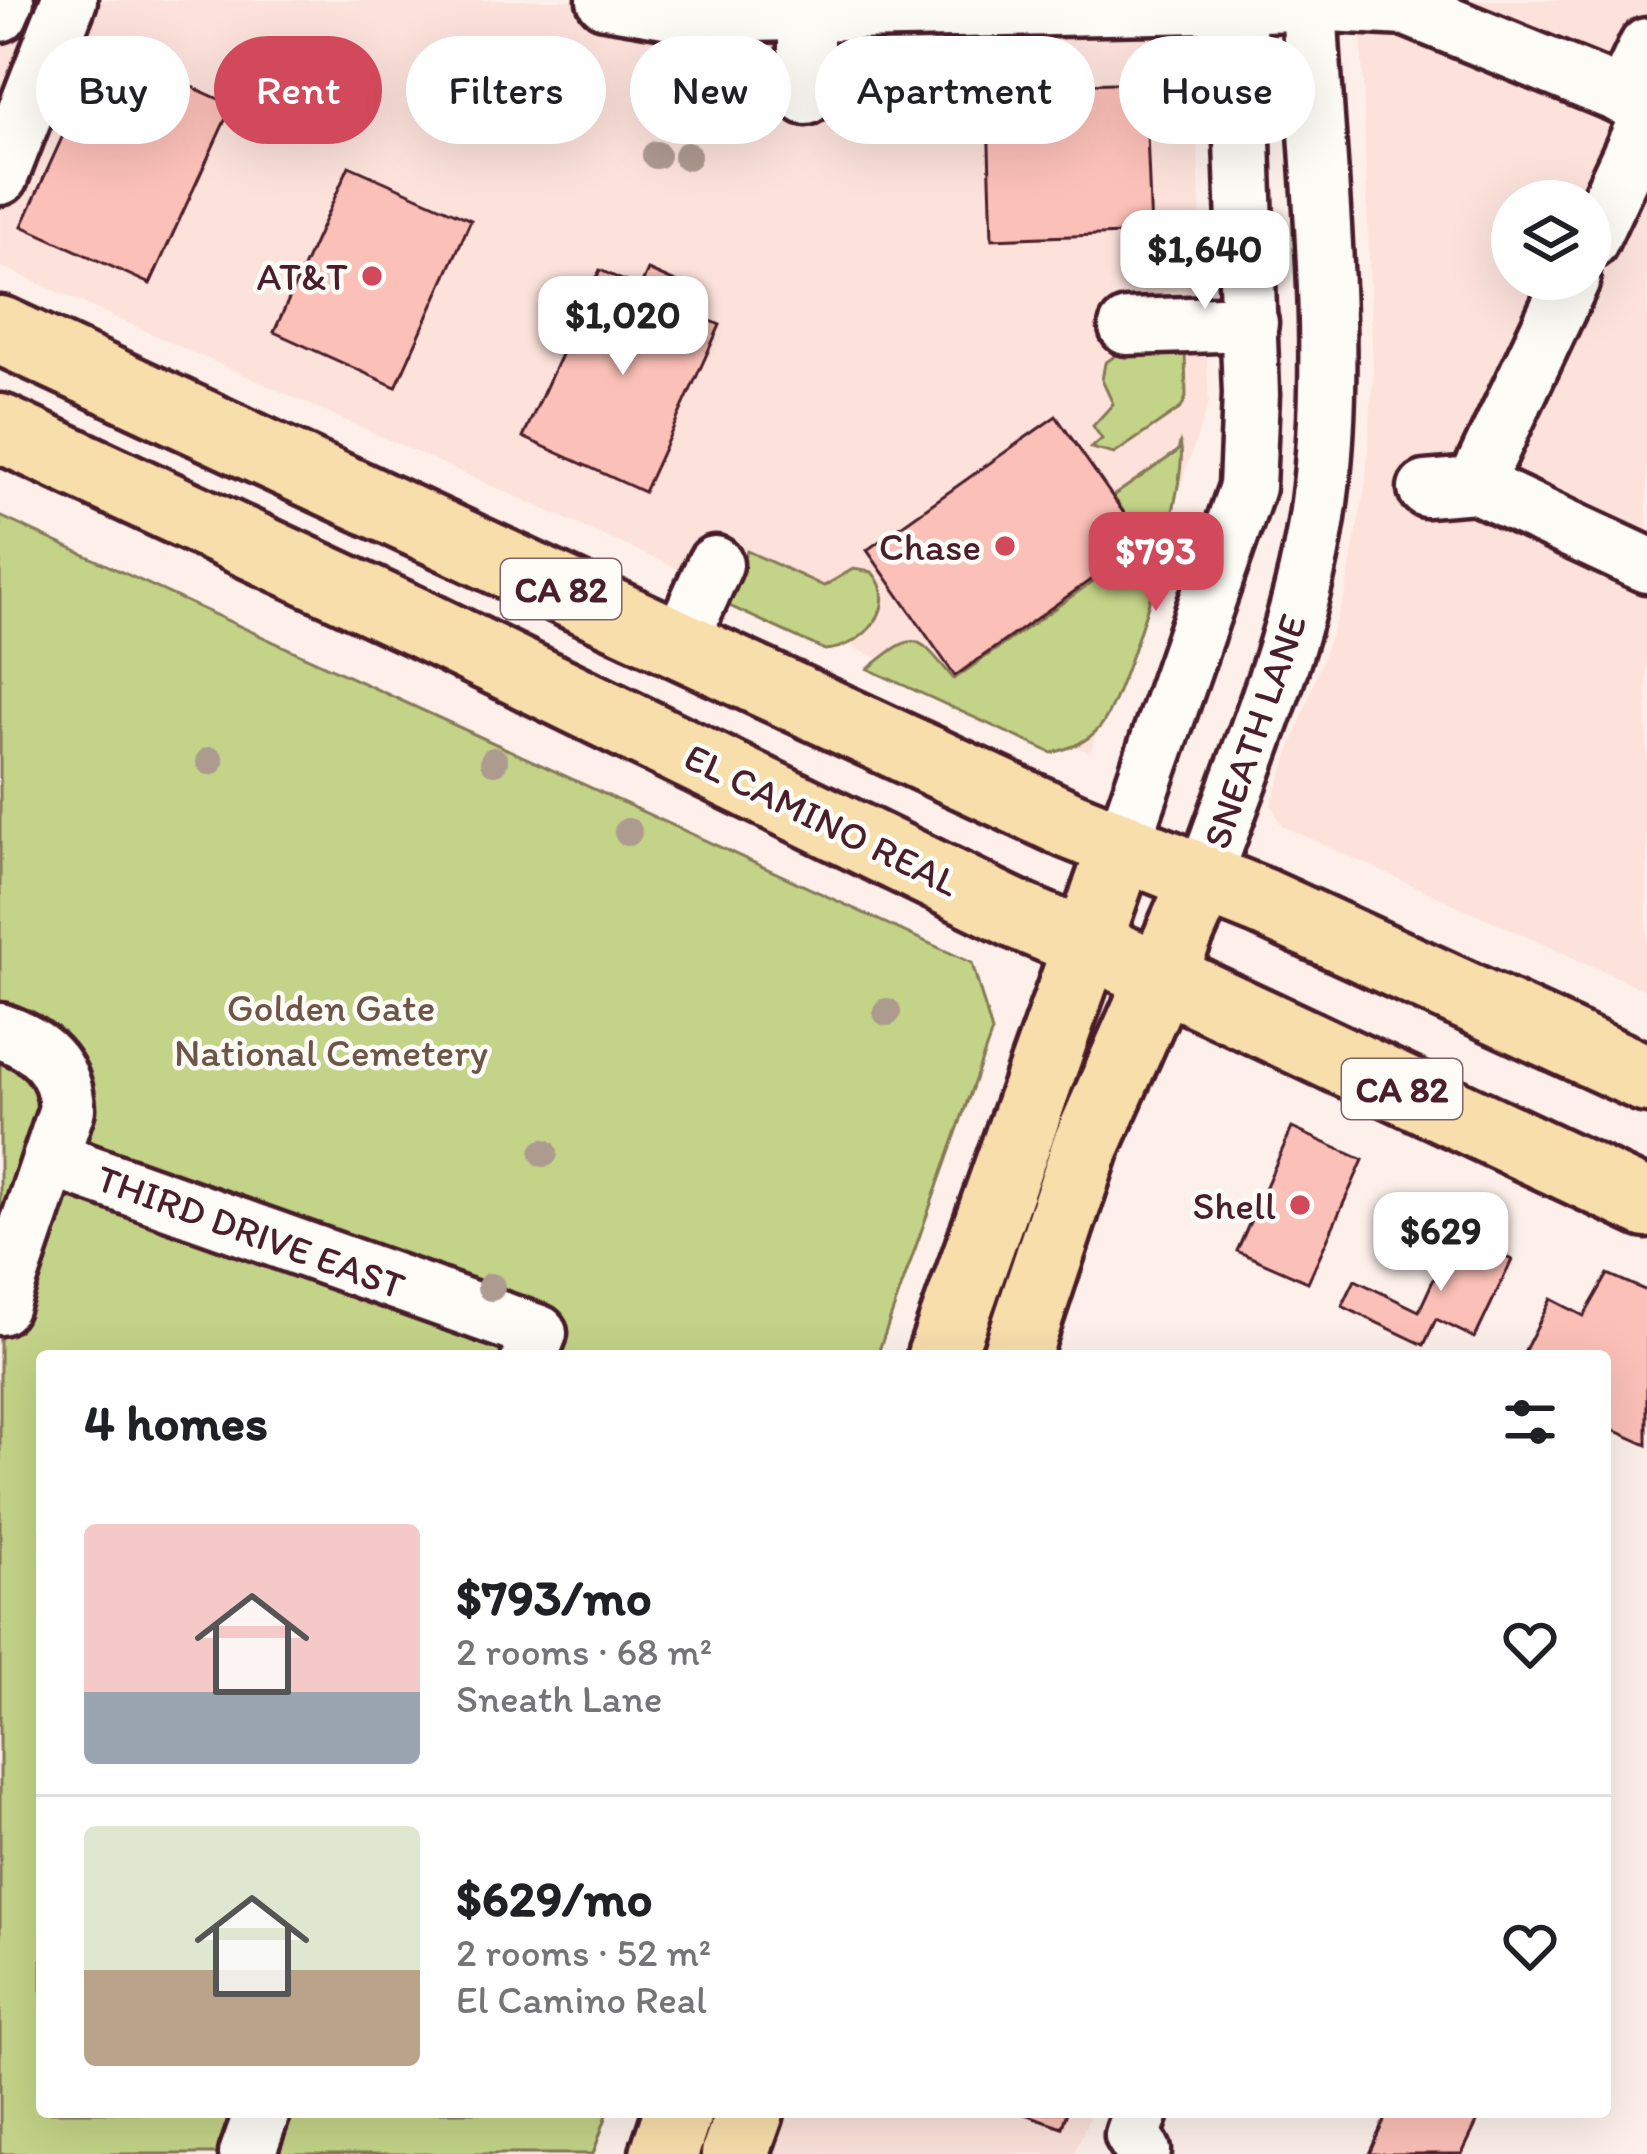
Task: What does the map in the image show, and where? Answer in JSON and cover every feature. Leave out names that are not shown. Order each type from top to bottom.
[{"type":"main road","name":"CA 82","points":[[0,330],[1122,846],[1204,878],[1647,1079]]},
{"type":"main road","name":"EL CAMINO REAL","points":[[0,428],[423,625],[1084,945],[1157,974],[1647,1204]]},
{"type":"main road","points":[[943,1350],[1122,846]]},
{"type":"main road","name":"SNEATH LANE","points":[[1018,1350],[1086,1146],[1157,974],[1204,878]]},
{"type":"main road","points":[[664,2154],[676,2118]]},
{"type":"main road","points":[[735,2154],[748,2118]]},
{"type":"street","points":[[0,14],[6,0]]},
{"type":"street","points":[[0,177],[70,0]]},
{"type":"street","points":[[605,0],[694,15],[806,6],[1309,2],[1407,8],[1639,107]]},
{"type":"street","name":"SNEATH LANE","points":[[1204,878],[1290,629],[1319,506],[1324,387],[1309,2]]},
{"type":"street","points":[[1122,846],[1247,487],[1250,323],[1238,3]]},
{"type":"street","points":[[806,6],[806,97]]},
{"type":"street","points":[[1611,184],[1639,107],[1647,46]]},
{"type":"street","points":[[1560,300],[1451,487],[1647,565]]},
{"type":"street","points":[[1127,327],[1250,323]]},
{"type":"street","points":[[679,644],[715,564]]},
{"type":"street","name":"THIRD DRIVE EAST","points":[[0,1030],[33,1044],[60,1073],[67,1109],[53,1160],[535,1344]]},
{"type":"street","points":[[6,1272],[53,1160]]},
{"type":"street","points":[[247,2154],[260,2118]]},
{"type":"shaded area","points":[[0,0],[1191,0],[1193,36],[1119,36],[1119,144],[1197,144],[1209,402],[1090,753],[0,266]]},
{"type":"shaded area","points":[[1360,0],[1647,0],[1647,991],[1282,826],[1271,805],[1345,594],[1366,481],[1373,374]]},
{"type":"shaded area","points":[[785,2118],[1089,2118],[1074,2154],[772,2152]]},
{"type":"green space","points":[[1185,349],[1186,397],[1181,408],[1114,454],[1091,448],[1102,439],[1093,426],[1113,404],[1102,380],[1105,363],[1119,353]]},
{"type":"green space","points":[[1180,443],[1176,497],[1153,586],[1111,708],[1089,737],[1052,753],[868,669],[897,647],[915,642],[931,652],[954,679],[1146,544],[1113,496],[1178,451]]},
{"type":"green space","name":"Golden Gate National Cemetery","points":[[0,516],[972,963],[992,1032],[879,1350],[36,1350],[36,2118],[606,2118],[593,2154],[0,2154]]},
{"type":"green space","points":[[747,551],[824,586],[853,569],[872,572],[883,598],[874,623],[853,642],[825,650],[723,603]]},
{"type":"building","points":[[1119,83],[1119,144],[1147,144],[1151,233],[992,239],[989,144],[1095,144],[1095,84]]},
{"type":"building","points":[[190,86],[214,97],[214,144],[150,284],[22,226],[59,144],[190,144]]},
{"type":"building","name":"AT&T","points":[[349,166],[471,220],[396,387],[274,332]]},
{"type":"building","points":[[600,270],[640,288],[648,270],[687,287],[678,306],[720,325],[644,492],[523,437]]},
{"type":"building","name":"Chase","points":[[1056,416],[1144,542],[955,676],[867,550]]},
{"type":"building","name":"Shell","points":[[1292,1128],[1363,1160],[1308,1282],[1237,1251]]},
{"type":"building","points":[[1455,1233],[1512,1260],[1475,1338],[1436,1319],[1424,1345],[1342,1306],[1355,1280],[1419,1311]]},
{"type":"building","points":[[1608,1274],[1647,1291],[1647,1445],[1611,1429],[1611,1350],[1525,1350],[1551,1299],[1584,1316]]},
{"type":"building","points":[[1036,2118],[1065,2118],[1062,2127]]},
{"type":"building","points":[[1385,2118],[1479,2118],[1462,2154],[1369,2154]]},
{"type":"place","name":"AT&T","points":[[372,276]]},
{"type":"place","name":"Chase","points":[[1005,546]]},
{"type":"place","name":"Shell","points":[[1300,1205]]}]
